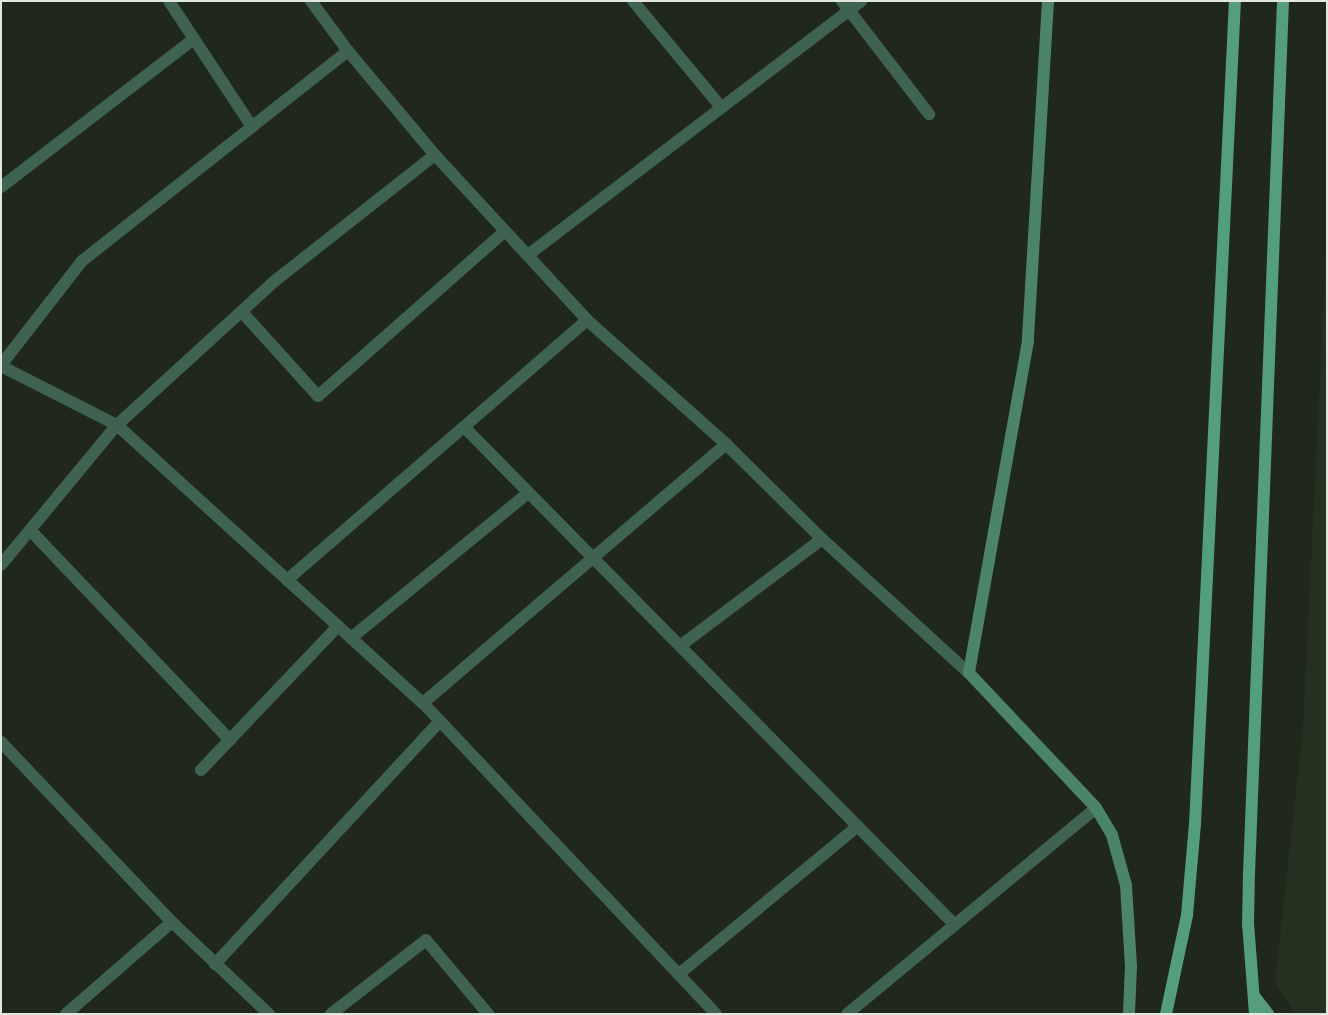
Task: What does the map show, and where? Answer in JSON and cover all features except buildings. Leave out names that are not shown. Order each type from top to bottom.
[{"type":"main road","points":[[1166,1014],[1187,915],[1195,824],[1235,1]]},
{"type":"main road","points":[[1255,1014],[1248,924],[1249,874],[1283,1]]},
{"type":"main road","points":[[1254,996],[1268,1014]]},
{"type":"street","points":[[169,1],[252,127]]},
{"type":"street","points":[[311,1],[348,51],[435,155],[587,320],[726,444],[822,539],[969,673],[1096,808],[1112,835],[1123,865],[1131,966],[1129,1014]]},
{"type":"street","points":[[633,1],[721,107]]},
{"type":"street","points":[[528,255],[721,107],[845,6],[861,1]]},
{"type":"street","points":[[969,673],[1028,342],[1048,1]]},
{"type":"street","points":[[845,6],[929,114]]},
{"type":"street","points":[[1,188],[194,39]]},
{"type":"street","points":[[348,51],[82,261],[1,365],[117,425],[423,703],[716,1014]]},
{"type":"street","points":[[1,565],[117,425],[242,312],[435,155]]},
{"type":"street","points":[[242,312],[318,396],[505,231]]},
{"type":"street","points":[[287,580],[587,320]]},
{"type":"street","points":[[464,427],[955,925]]},
{"type":"street","points":[[423,703],[726,444]]},
{"type":"street","points":[[351,638],[528,493]]},
{"type":"street","points":[[30,530],[230,740]]},
{"type":"street","points":[[680,646],[822,539]]},
{"type":"street","points":[[201,770],[338,626]]},
{"type":"street","points":[[215,964],[440,721]]},
{"type":"street","points":[[1,742],[172,922],[269,1014]]},
{"type":"street","points":[[848,1014],[1096,808]]},
{"type":"street","points":[[678,974],[858,826]]},
{"type":"street","points":[[66,1014],[172,922]]},
{"type":"street","points":[[332,1014],[426,940],[488,1014]]},
{"type":"shaded area","points":[[1327,232],[1327,1014],[1295,1014],[1275,982],[1303,728]]}]
